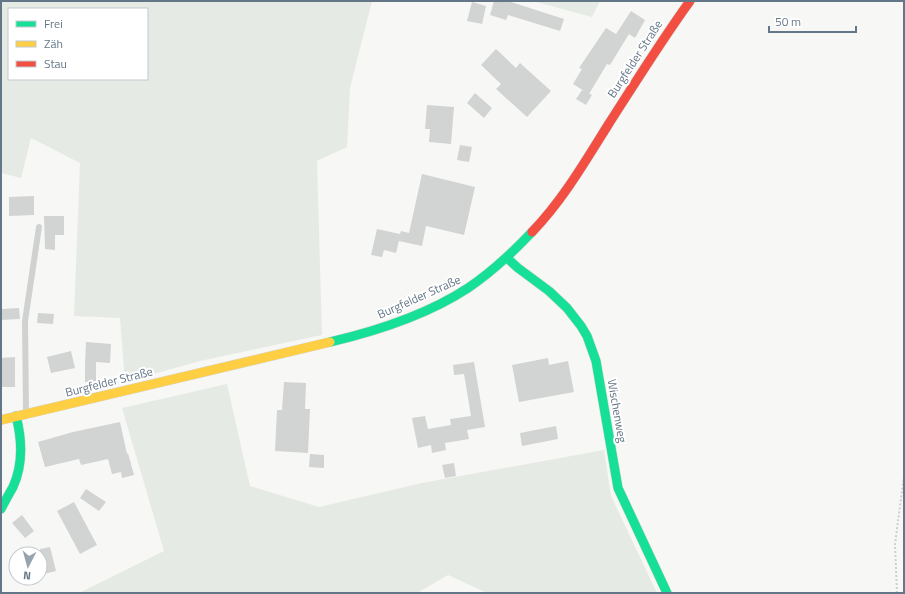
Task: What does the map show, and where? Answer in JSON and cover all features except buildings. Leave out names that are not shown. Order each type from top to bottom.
[{"type":"street","name":"Burgfelder Straße","points":[[1,420],[359,335],[400,321],[469,288],[507,258],[534,232],[568,187],[644,66],[673,22],[690,1]]},
{"type":"street","name":"Wischenweg","points":[[507,258],[514,266],[556,296],[573,313],[592,346],[596,361],[618,488],[667,593]]},
{"type":"street","points":[[1,510],[15,482],[19,462],[19,430],[16,416]]},
{"type":"lane","points":[[26,414],[25,321],[38,227]]},
{"type":"path","points":[[897,593],[894,544],[904,476]]},
{"type":"shaded area","points":[[1,1],[372,1],[350,88],[347,147],[317,161],[322,335],[200,361],[125,382],[120,318],[74,316],[80,163],[31,138],[21,178],[1,173]]},
{"type":"shaded area","points":[[533,1],[600,1],[592,17]]},
{"type":"shaded area","points":[[227,384],[250,486],[319,507],[422,483],[604,450],[611,496],[657,593],[487,593],[448,575],[417,593],[79,593],[164,551],[122,408]]},
{"type":"traffic: fast","points":[[330,342],[366,333],[401,321],[452,298],[494,269],[532,232]]},
{"type":"traffic: fast","points":[[507,258],[549,291],[567,308],[587,336],[596,361],[618,488],[667,593]]},
{"type":"traffic: fast","points":[[1,509],[13,487],[19,470],[20,443],[16,416]]},
{"type":"traffic: slow","points":[[1,420],[330,342]]},
{"type":"traffic: jam","points":[[532,232],[573,181],[648,62],[690,1]]}]
